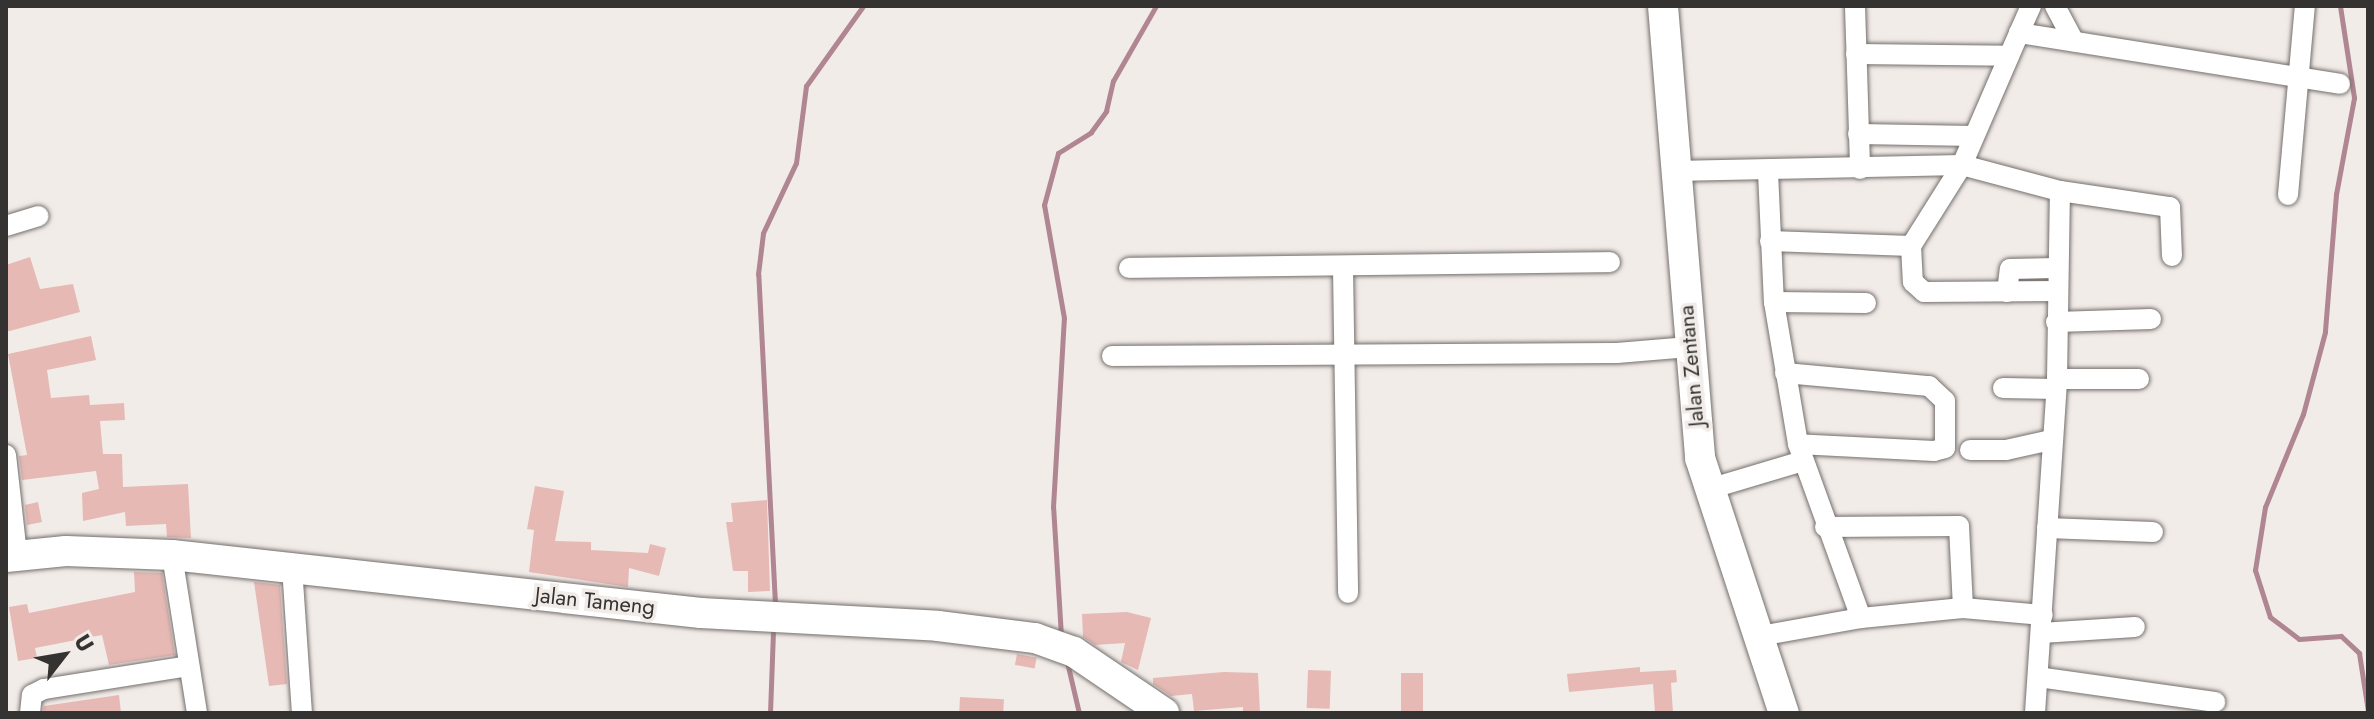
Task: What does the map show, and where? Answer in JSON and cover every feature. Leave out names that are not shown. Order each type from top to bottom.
[{"type":"street","name":"Jalan Zentana","points":[[1663,6],[1674,171],[1700,458],[1784,713]]},
{"type":"street","points":[[1855,6],[1860,169]]},
{"type":"street","points":[[2031,6],[1962,165],[1911,246],[1915,289],[2056,291]]},
{"type":"street","points":[[2055,6],[2074,41]]},
{"type":"street","points":[[2288,195],[2296,77],[2305,6]]},
{"type":"street","points":[[2019,33],[2340,84]]},
{"type":"street","points":[[1856,54],[2009,56]]},
{"type":"street","points":[[1858,134],[1974,136]]},
{"type":"street","points":[[1674,171],[1768,172],[1962,165],[2060,191],[2170,207],[2172,256]]},
{"type":"street","points":[[1768,172],[1774,302],[1801,452],[1825,527],[1861,618]]},
{"type":"street","points":[[2035,713],[2056,384],[2055,268],[2060,191]]},
{"type":"street","points":[[6,226],[39,216]]},
{"type":"street","points":[[1770,241],[1911,246]]},
{"type":"street","points":[[1129,268],[1343,268],[1506,260],[1610,262]]},
{"type":"street","points":[[1343,268],[1348,593]]},
{"type":"street","points":[[2007,292],[2010,269],[2055,268]]},
{"type":"street","points":[[1774,302],[1866,303]]},
{"type":"street","points":[[2056,322],[2151,319]]},
{"type":"street","points":[[1112,356],[1342,356],[1689,347]]},
{"type":"street","points":[[1709,489],[1801,452],[1934,451],[1945,448],[1945,401],[1929,386],[1785,373]]},
{"type":"street","points":[[2003,388],[2139,379]]},
{"type":"street","points":[[1970,450],[2006,450],[2051,440]]},
{"type":"street","points":[[6,455],[12,556]]},
{"type":"street","points":[[1825,527],[1959,526],[1963,608]]},
{"type":"street","points":[[2047,528],[2153,532]]},
{"type":"street","name":"Jalan Tameng","points":[[12,556],[66,551],[172,555],[701,613],[938,626],[1064,648],[1164,713]]},
{"type":"street","points":[[172,555],[197,713]]},
{"type":"street","points":[[292,567],[302,713]]},
{"type":"street","points":[[1760,636],[1861,618],[1963,608],[2042,624],[2135,627]]},
{"type":"street","points":[[30,713],[32,695],[44,689],[189,666]]},
{"type":"street","points":[[2038,677],[2215,702]]},
{"type":"building","points":[[30,257],[40,289],[73,284],[80,312],[6,332],[6,265]]},
{"type":"building","points":[[91,336],[96,360],[47,370],[51,398],[89,395],[90,405],[124,403],[125,420],[100,421],[103,454],[122,454],[123,487],[188,484],[191,538],[167,537],[166,524],[126,526],[125,512],[83,521],[82,493],[99,489],[96,471],[22,480],[19,456],[27,455],[8,354]]},
{"type":"building","points":[[535,486],[564,491],[555,541],[591,542],[591,550],[648,553],[650,544],[666,548],[659,576],[629,568],[628,587],[529,572],[534,530],[527,529]]},
{"type":"building","points":[[767,500],[770,591],[748,592],[748,571],[733,571],[726,522],[733,522],[731,503]]},
{"type":"building","points":[[38,502],[42,522],[27,525],[25,505]]},
{"type":"building","points":[[134,572],[162,573],[175,655],[109,665],[102,635],[35,648],[37,658],[18,661],[9,607],[27,604],[29,613],[135,592]]},
{"type":"building","points":[[254,582],[280,585],[287,684],[269,686]]},
{"type":"building","points":[[1127,612],[1151,618],[1138,670],[1121,662],[1125,643],[1095,645],[1083,637],[1082,614]]},
{"type":"building","points":[[1017,654],[1037,658],[1035,669],[1015,665]]},
{"type":"building","points":[[1640,667],[1640,672],[1676,670],[1677,682],[1671,683],[1673,713],[1655,713],[1653,684],[1569,692],[1567,674]]},
{"type":"building","points":[[1308,670],[1331,671],[1330,709],[1307,708]]},
{"type":"building","points":[[1224,672],[1258,673],[1260,713],[1243,713],[1243,707],[1194,711],[1192,694],[1171,696],[1153,684],[1153,678]]},
{"type":"building","points":[[1401,673],[1423,673],[1423,713],[1401,713]]},
{"type":"building","points":[[119,695],[121,713],[43,713],[44,706]]},
{"type":"building","points":[[960,697],[1004,699],[1003,713],[959,713]]},
{"type":"waterway","points":[[775,604],[758,274],[763,233],[796,163],[806,86],[863,6]]},
{"type":"waterway","points":[[1061,636],[1053,507],[1064,318],[1044,205],[1058,153],[1091,132],[1106,111],[1113,81],[1156,6]]},
{"type":"waterway","points":[[2340,6],[2354,98],[2336,194],[2325,332],[2303,414],[2265,507],[2255,570],[2270,617],[2299,639],[2341,636],[2359,653],[2368,711]]},
{"type":"waterway","points":[[770,713],[773,633]]},
{"type":"waterway","points":[[1067,662],[1079,713]]}]
